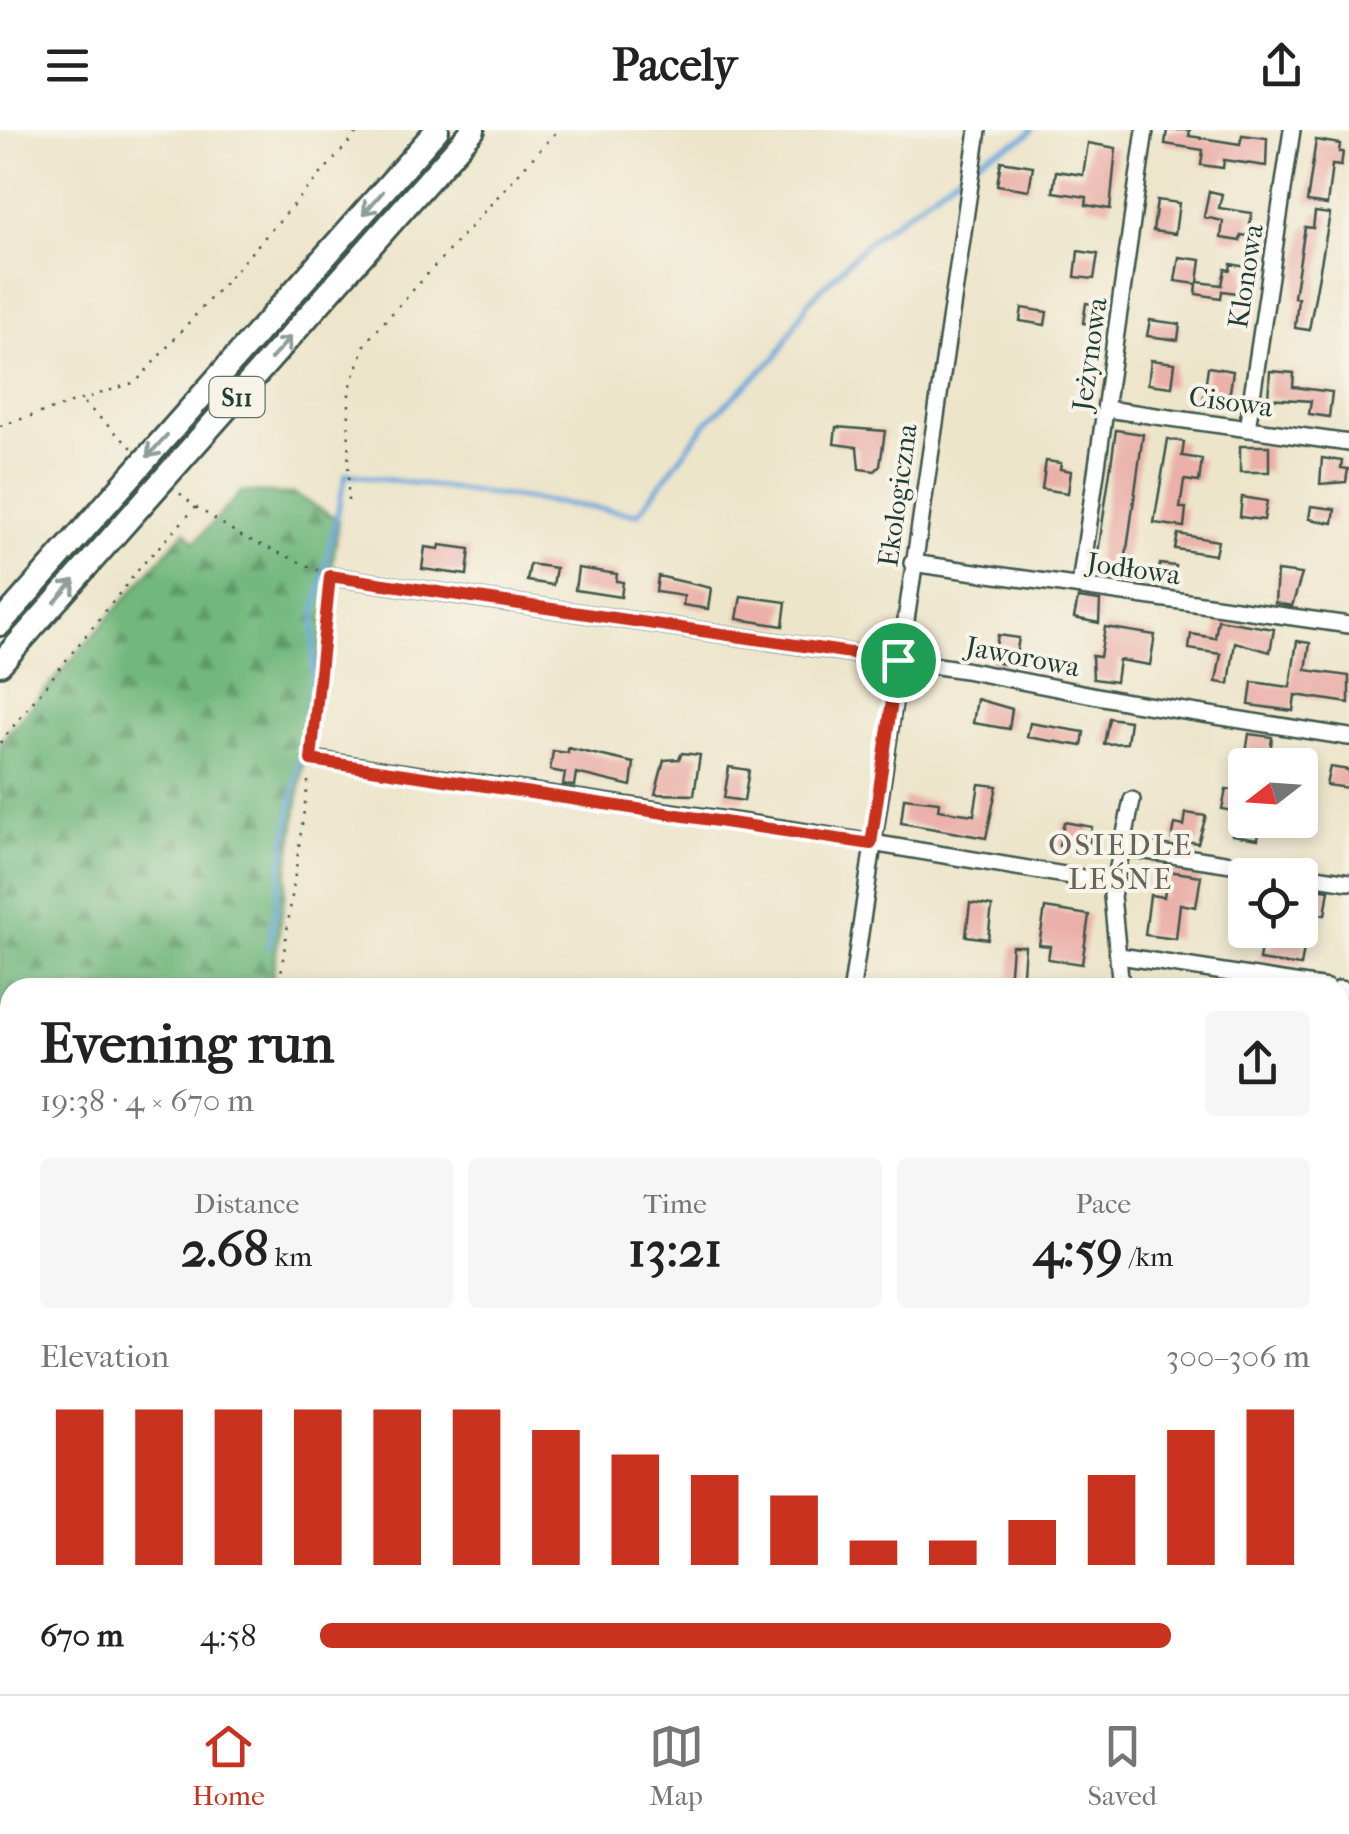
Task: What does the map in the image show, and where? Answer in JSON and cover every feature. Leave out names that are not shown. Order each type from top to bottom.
[{"type":"highway","name":"S11","points":[[0,624],[438,130]]},
{"type":"highway","name":"S11","points":[[0,664],[473,130]]},
{"type":"street","name":"Ekologiczna","points":[[853,978],[978,130]]},
{"type":"street","name":"Jeżynowa","points":[[1080,586],[1145,130]]},
{"type":"street","name":"Klonowa","points":[[1247,428],[1292,130]]},
{"type":"street","name":"Cisowa","points":[[1106,409],[1349,443]]},
{"type":"street","name":"Jodłowa","points":[[912,563],[1349,625]]},
{"type":"street","name":"Jaworowa","points":[[330,576],[898,660],[1349,737]]},
{"type":"street","points":[[311,760],[1114,883]]},
{"type":"street","points":[[1121,978],[1114,883],[1132,800]]},
{"type":"street","points":[[1120,847],[1349,882]]},
{"type":"street","points":[[1120,956],[1263,978]]},
{"type":"path","points":[[0,426],[136,382],[360,130]]},
{"type":"path","points":[[348,501],[348,391],[366,342],[558,130]]},
{"type":"path","points":[[82,402],[134,450]]},
{"type":"path","points":[[176,491],[243,537],[313,568]]},
{"type":"path","points":[[0,743],[143,564],[196,508]]},
{"type":"path","points":[[280,978],[311,760],[330,576]]},
{"type":"green space","points":[[241,492],[294,494],[339,520],[272,978],[0,978],[0,742],[185,531],[195,542]]},
{"type":"building","points":[[1167,130],[1190,130],[1189,136],[1240,144],[1242,135],[1267,138],[1266,166],[1224,160],[1223,168],[1201,165],[1203,150],[1165,144]]},
{"type":"building","points":[[1316,140],[1340,144],[1339,152],[1343,152],[1341,166],[1332,165],[1327,205],[1307,202]]},
{"type":"building","points":[[1088,143],[1116,148],[1110,209],[1086,205],[1087,197],[1053,192],[1056,171],[1083,175]]},
{"type":"building","points":[[1001,161],[1033,166],[1029,190],[997,185]]},
{"type":"building","points":[[1209,191],[1222,194],[1219,208],[1252,213],[1248,236],[1241,235],[1240,241],[1221,238],[1223,221],[1204,217]]},
{"type":"building","points":[[1157,200],[1179,203],[1175,234],[1153,231]]},
{"type":"building","points":[[1315,212],[1330,214],[1309,330],[1295,328],[1298,298],[1294,297],[1305,227],[1313,228]]},
{"type":"building","points":[[1078,251],[1098,254],[1094,279],[1075,277]]},
{"type":"building","points":[[1179,257],[1201,260],[1198,282],[1222,285],[1225,269],[1230,270],[1231,264],[1246,267],[1244,294],[1222,291],[1221,298],[1196,294],[1197,284],[1175,281]]},
{"type":"building","points":[[1086,303],[1104,306],[1101,326],[1083,323]]},
{"type":"building","points":[[1022,308],[1047,312],[1045,325],[1020,321]]},
{"type":"building","points":[[1150,320],[1180,324],[1178,340],[1147,336]]},
{"type":"building","points":[[1151,360],[1175,363],[1172,387],[1148,384]]},
{"type":"building","points":[[1208,367],[1233,371],[1228,405],[1203,402]]},
{"type":"building","points":[[1270,371],[1294,373],[1293,387],[1332,392],[1329,417],[1309,414],[1311,401],[1268,398]]},
{"type":"building","points":[[836,427],[885,431],[880,466],[875,471],[859,469],[857,447],[834,444]]},
{"type":"building","points":[[1116,430],[1143,434],[1124,571],[1096,567]]},
{"type":"building","points":[[1168,439],[1184,442],[1182,456],[1202,459],[1199,482],[1184,480],[1180,508],[1186,508],[1184,527],[1154,523]]},
{"type":"building","points":[[1240,446],[1269,446],[1269,472],[1240,472]]},
{"type":"building","points":[[1322,458],[1342,461],[1341,468],[1348,469],[1346,482],[1320,484]]},
{"type":"building","points":[[1046,461],[1061,463],[1060,469],[1071,471],[1068,493],[1042,489]]},
{"type":"building","points":[[1242,497],[1267,501],[1264,520],[1240,517]]},
{"type":"building","points":[[1311,506],[1335,509],[1333,523],[1309,519]]},
{"type":"building","points":[[1178,534],[1218,541],[1215,555],[1175,549]]},
{"type":"building","points":[[440,545],[470,549],[467,575],[422,569],[425,547],[439,549]]},
{"type":"building","points":[[530,564],[556,568],[553,585],[527,581]]},
{"type":"building","points":[[1160,564],[1176,566],[1173,585],[1157,583]]},
{"type":"building","points":[[578,568],[617,574],[616,581],[623,582],[621,597],[575,590]]},
{"type":"building","points":[[1277,571],[1302,574],[1292,606],[1275,603]]},
{"type":"building","points":[[658,576],[711,588],[708,609],[683,605],[684,596],[656,592]]},
{"type":"building","points":[[741,596],[786,602],[783,626],[737,619]]},
{"type":"building","points":[[1078,598],[1100,601],[1099,623],[1074,618]]},
{"type":"building","points":[[1218,620],[1274,629],[1270,652],[1235,642],[1229,684],[1216,682],[1221,654],[1189,649],[1191,634],[1215,638]]},
{"type":"building","points":[[1105,627],[1155,635],[1150,665],[1119,660],[1116,682],[1093,679],[1092,656],[1100,657]]},
{"type":"building","points":[[998,635],[1019,638],[1014,666],[993,662]]},
{"type":"building","points":[[1297,641],[1310,643],[1306,670],[1349,676],[1349,703],[1295,695],[1293,711],[1249,705],[1252,682],[1290,687]]},
{"type":"building","points":[[977,699],[1012,709],[1009,729],[973,723]]},
{"type":"building","points":[[1109,718],[1130,721],[1127,743],[1104,744]]},
{"type":"building","points":[[1030,723],[1084,732],[1082,746],[1027,737]]},
{"type":"building","points":[[1249,734],[1272,737],[1271,748],[1247,748]]},
{"type":"building","points":[[568,748],[634,763],[631,786],[576,773],[574,786],[563,785],[565,773],[550,770],[553,751],[568,753]]},
{"type":"building","points":[[682,753],[700,755],[694,795],[655,794],[664,760],[679,759]]},
{"type":"building","points":[[729,767],[749,770],[744,801],[724,798]]},
{"type":"building","points":[[1330,767],[1349,770],[1349,788],[1326,785]]},
{"type":"building","points":[[979,784],[997,786],[986,838],[901,823],[904,798],[939,802],[938,810],[974,815]]},
{"type":"building","points":[[1226,789],[1228,789],[1228,810],[1222,809]]},
{"type":"building","points":[[1186,813],[1206,816],[1198,843],[1172,839],[1175,824],[1184,826]]},
{"type":"building","points":[[1064,822],[1092,827],[1089,844],[1059,846]]},
{"type":"building","points":[[1168,871],[1201,876],[1196,907],[1180,904],[1176,939],[1145,935],[1150,895],[1164,897]]},
{"type":"building","points":[[1318,888],[1329,890],[1325,915],[1318,914]]},
{"type":"building","points":[[970,903],[992,906],[988,939],[966,936]]},
{"type":"building","points":[[1045,908],[1089,915],[1082,964],[1048,959],[1050,946],[1039,945]]},
{"type":"building","points":[[1012,946],[1025,946],[1023,978],[1010,978]]},
{"type":"building","points":[[1261,948],[1304,948],[1301,966],[1259,960]]},
{"type":"waterway","points":[[980,159],[1032,130]]},
{"type":"waterway","points":[[269,948],[312,678],[315,612],[346,474],[638,514],[707,422],[777,356],[808,302],[870,240],[967,168]]},
{"type":"district","name":"OSIEDLE LEŚNE","points":[[1121,862]]},
{"type":"route","points":[[330,576],[898,660],[871,844],[311,760],[330,576]]}]
